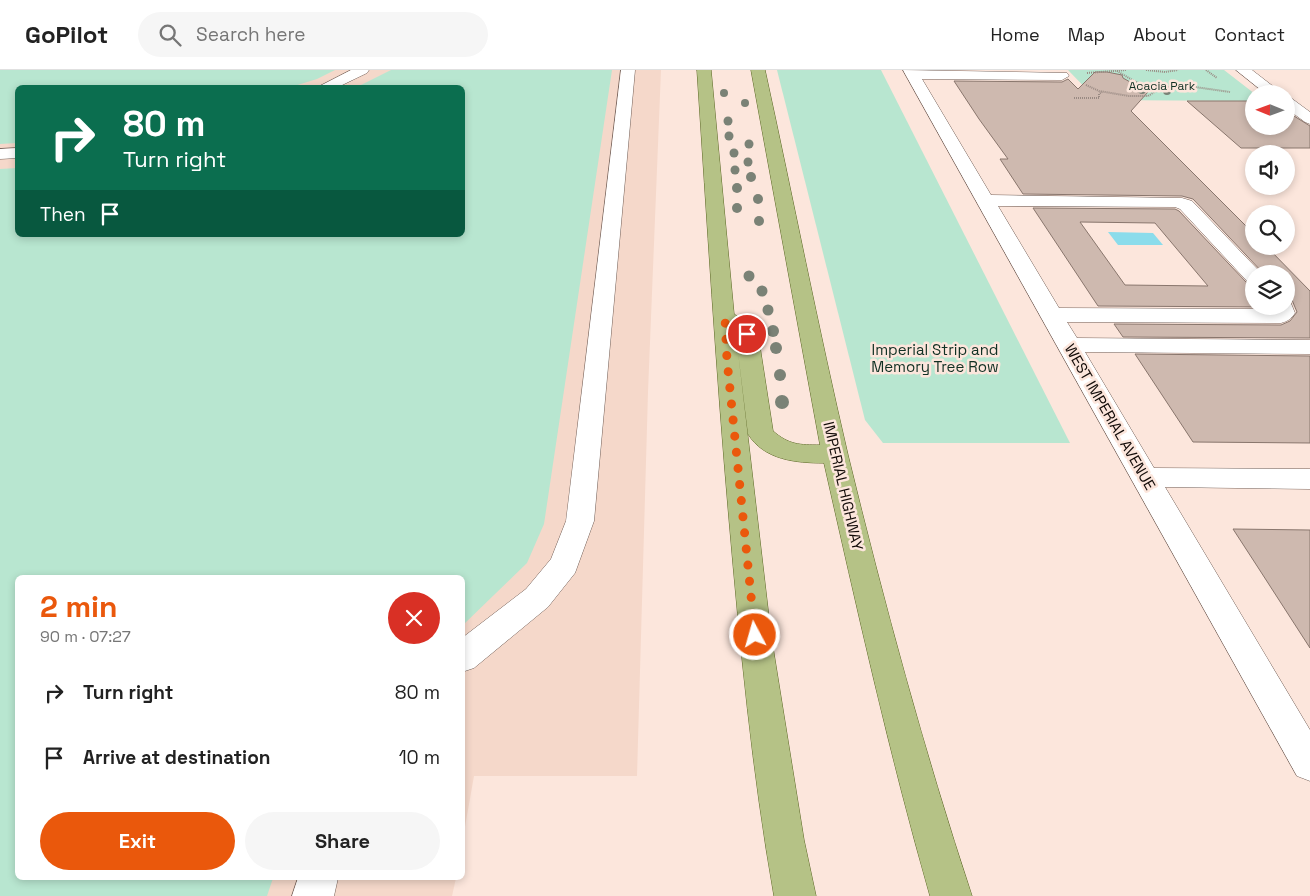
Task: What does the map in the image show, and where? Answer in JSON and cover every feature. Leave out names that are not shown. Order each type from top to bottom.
[{"type":"main road","points":[[704,70],[727,360],[755,635],[784,840],[794,896]]},
{"type":"main road","name":"IMPERIAL HIGHWAY","points":[[758,70],[835,454],[882,647],[930,828],[951,896]]},
{"type":"main road","points":[[725,318],[747,334],[761,434],[775,447],[800,454],[835,454]]},
{"type":"street","points":[[330,85],[362,70]]},
{"type":"street","points":[[465,656],[537,598],[564,565],[580,521],[628,70]]},
{"type":"street","points":[[1243,70],[1264,85]]},
{"type":"street","points":[[911,72],[1062,76]]},
{"type":"street","name":"WEST IMPERIAL AVENUE","points":[[911,72],[1310,764]]},
{"type":"street","points":[[1295,108],[1310,119]]},
{"type":"street","points":[[0,154],[15,153]]},
{"type":"street","points":[[985,200],[1176,202],[1186,205],[1245,267]]},
{"type":"street","points":[[1052,315],[1282,315]]},
{"type":"street","points":[[1069,345],[1310,347]]},
{"type":"street","points":[[1145,477],[1310,479]]},
{"type":"street","points":[[313,896],[317,880]]},
{"type":"path","points":[[1084,74],[1096,71],[1126,70]]},
{"type":"path","points":[[1146,70],[1166,72],[1178,70]]},
{"type":"path","points":[[1118,71],[1136,82],[1156,90],[1185,85],[1236,92]]},
{"type":"path","points":[[1084,83],[1103,92],[1138,96],[1152,94],[1156,90]]},
{"type":"path","points":[[1092,98],[1099,98],[1100,93],[1103,92]]},
{"type":"shaded area","points":[[0,70],[661,70],[648,392],[637,776],[474,776],[465,827],[465,575],[15,575],[15,880],[456,880],[452,896],[0,896]]},
{"type":"green space","points":[[0,70],[335,70],[317,79],[298,85],[15,85],[15,143],[0,144]]},
{"type":"green space","points":[[391,70],[612,70],[544,524],[527,563],[465,623],[465,575],[15,575],[15,880],[272,880],[267,896],[0,896],[0,169],[15,168],[15,237],[465,237],[465,85],[361,85]]},
{"type":"green space","name":"Imperial Strip and Memory Tree Row","points":[[777,70],[881,70],[1070,443],[883,443],[865,420]]},
{"type":"green space","name":"Acacia Park","points":[[1068,70],[1224,70],[1245,86],[1245,101],[1097,100]]},
{"type":"water","points":[[1108,232],[1153,233],[1163,245],[1118,245]]},
{"type":"building","points":[[1095,72],[1107,72],[1122,75],[1123,78],[1148,92],[1131,111],[1245,225],[1245,254],[1193,199],[1182,196],[1023,194],[1000,159],[1008,159],[954,81],[1062,82],[1068,79],[1078,89]]},
{"type":"building","points":[[1187,101],[1245,101],[1245,135],[1295,135],[1295,117],[1310,126],[1310,148],[1295,148],[1295,145],[1245,145],[1245,148],[1241,148]]},
{"type":"building","points":[[1033,208],[1175,209],[1245,281],[1245,307],[1098,306]],"holes":[[[1080,222],[1155,223],[1208,286],[1125,285]]]},
{"type":"building","points":[[1246,255],[1275,255],[1285,265],[1255,265]]},
{"type":"building","points":[[1295,276],[1310,291],[1310,338],[1123,337],[1114,324],[1281,325],[1290,321],[1297,312],[1295,307]]},
{"type":"building","points":[[1135,354],[1310,356],[1310,443],[1193,442]]},
{"type":"building","points":[[1233,529],[1310,530],[1310,648],[1259,569]]},
{"type":"route","points":[[747,334],[725,318],[727,360],[755,635]]}]
